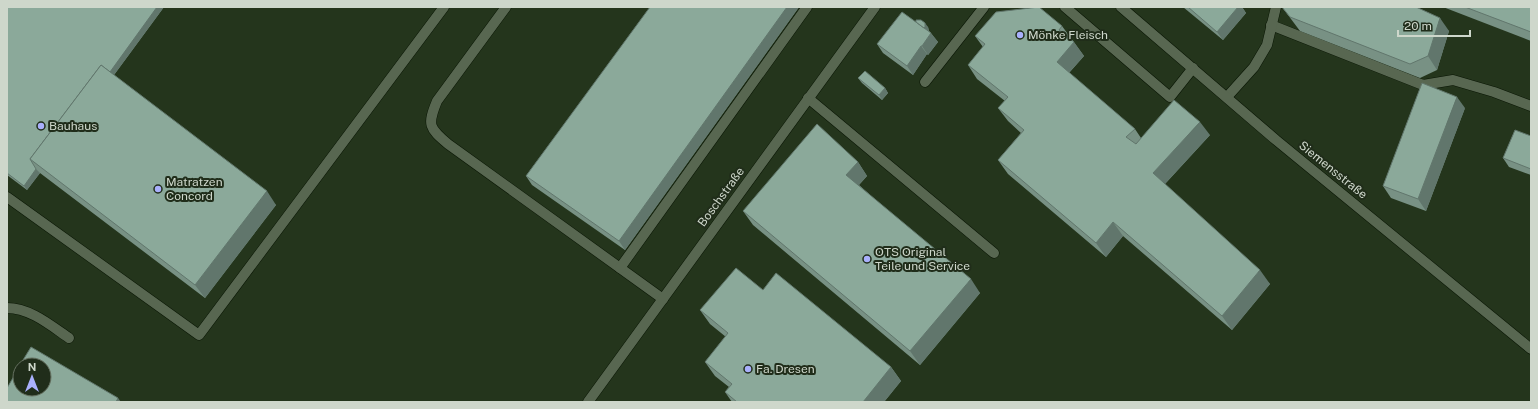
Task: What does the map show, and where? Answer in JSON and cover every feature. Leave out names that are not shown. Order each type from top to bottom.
[{"type":"street","points":[[7,197],[199,335],[444,7]]},
{"type":"street","points":[[506,7],[437,101],[432,114],[431,126],[435,133],[448,144],[662,299]]},
{"type":"street","points":[[620,268],[807,7]]},
{"type":"street","name":"Boschstraße","points":[[588,402],[874,7]]},
{"type":"street","points":[[925,82],[984,7]]},
{"type":"street","points":[[1065,7],[1170,97],[1193,68]]},
{"type":"street","name":"Siemensstraße","points":[[1121,7],[1276,140],[1531,348]]},
{"type":"street","points":[[1227,97],[1254,67],[1267,45],[1276,7]]},
{"type":"street","points":[[1271,25],[1422,85],[1453,80],[1494,92],[1531,106]]},
{"type":"street","points":[[808,98],[994,253]]},
{"type":"street","points":[[7,308],[16,308],[28,312],[69,338]]},
{"type":"shaded area","points":[[7,7],[1531,7],[1531,402],[7,402]]},
{"type":"building","name":"Bauhaus","points":[[7,7],[157,7],[110,72],[101,65],[30,159],[36,169],[24,186],[7,173]]},
{"type":"building","points":[[650,7],[787,7],[619,241],[526,176]]},
{"type":"building","points":[[1039,7],[1062,26],[1059,30],[1074,42],[1057,62],[1135,129],[1126,137],[1136,144],[1174,100],[1200,122],[1153,173],[1260,270],[1222,316],[1113,222],[1096,243],[998,160],[1024,130],[998,108],[1008,97],[968,65],[985,44],[975,36],[996,12]]},
{"type":"building","points":[[1188,7],[1238,7],[1217,32]]},
{"type":"building","points":[[1282,7],[1416,7],[1440,18],[1428,56],[1410,64],[1290,17]]},
{"type":"building","points":[[1465,7],[1531,7],[1531,32]]},
{"type":"building","points":[[902,12],[931,33],[907,66],[877,44]]},
{"type":"building","points":[[916,20],[921,20],[925,23],[925,27],[924,28],[916,22]]},
{"type":"building","name":"Matratzen Concord","points":[[101,65],[267,191],[195,285],[30,159]]},
{"type":"building","points":[[865,71],[885,88],[879,95],[858,78]]},
{"type":"building","points":[[1422,83],[1457,97],[1418,199],[1383,186]]},
{"type":"building","name":"OTS Original Teile und Service","points":[[817,124],[858,162],[846,175],[971,279],[910,351],[743,211]]},
{"type":"building","points":[[1515,130],[1531,136],[1531,169],[1503,158]]},
{"type":"building","points":[[736,268],[763,290],[776,273],[891,367],[863,402],[737,402],[725,392],[732,384],[705,362],[728,333],[700,310]]},
{"type":"building","points":[[31,347],[48,357],[25,357]]},
{"type":"building","points":[[52,359],[118,398],[116,402],[7,402],[7,388],[12,380],[12,397],[52,397]]},
{"type":"place","name":"Mönke Fleisch","points":[[1020,35]]},
{"type":"place","name":"Bauhaus","points":[[41,126]]},
{"type":"place","name":"Matratzen Concord","points":[[158,189]]},
{"type":"place","name":"OTS Original Teile und Service","points":[[867,259]]},
{"type":"place","name":"Fa. Dresen","points":[[748,369]]}]
